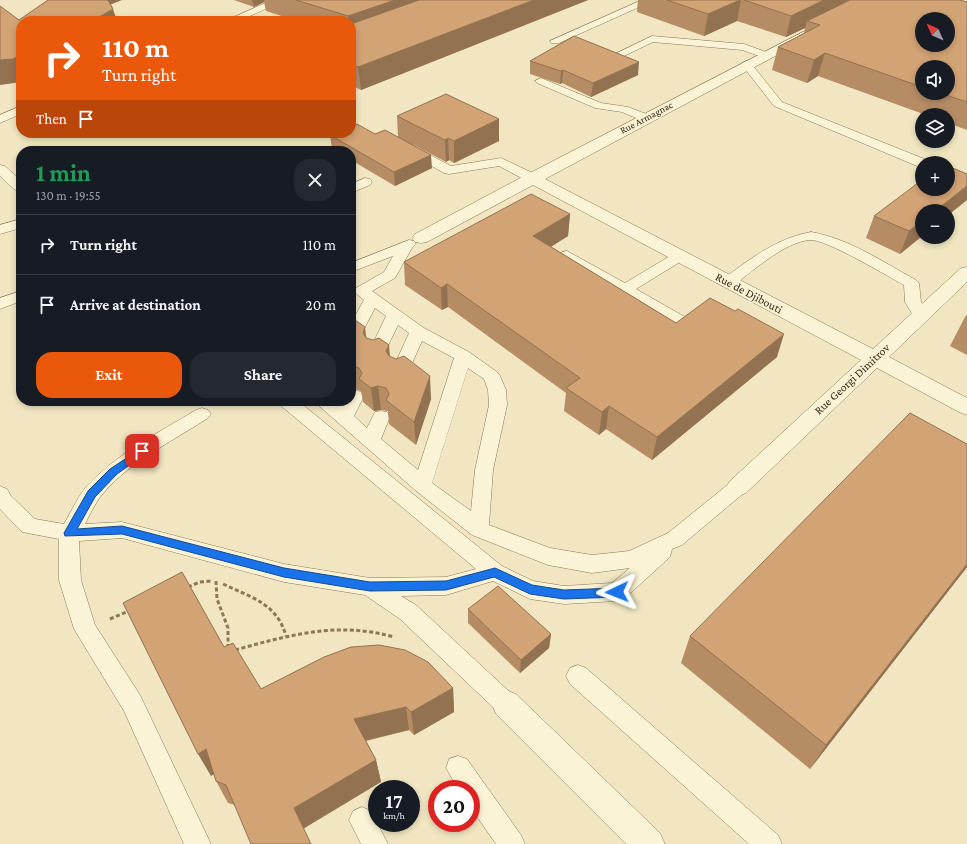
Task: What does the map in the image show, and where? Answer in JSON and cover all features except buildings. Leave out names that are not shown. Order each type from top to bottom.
[{"type":"street","name":"Rue Armagnac","points":[[413,242],[746,64],[819,27]]},
{"type":"street","name":"Rue de Djibouti","points":[[532,178],[967,407]]},
{"type":"street","name":"Rue Georgi Dimitrov","points":[[738,487],[967,272]]},
{"type":"street","points":[[506,704],[649,844]]},
{"type":"lane","points":[[242,16],[280,0]]},
{"type":"lane","points":[[555,41],[650,0]]},
{"type":"lane","points":[[618,55],[652,39],[744,47],[765,55]]},
{"type":"lane","points":[[746,64],[766,92],[778,104],[915,160]]},
{"type":"lane","points":[[541,81],[599,106],[624,109],[645,118]]},
{"type":"lane","points":[[0,119],[16,112]]},
{"type":"lane","points":[[402,145],[449,170],[501,162],[532,178]]},
{"type":"lane","points":[[0,169],[16,183]]},
{"type":"lane","points":[[356,186],[365,182]]},
{"type":"lane","points":[[0,230],[16,225]]},
{"type":"lane","points":[[729,282],[778,248],[800,238],[813,236],[831,242],[911,283],[913,302],[921,315]]},
{"type":"lane","points":[[356,266],[413,242]]},
{"type":"lane","points":[[356,315],[361,292],[390,275],[413,242]]},
{"type":"lane","points":[[567,255],[679,321]]},
{"type":"lane","points":[[626,289],[680,256]]},
{"type":"lane","points":[[361,292],[418,332],[463,356],[491,376],[496,390],[498,405],[484,470],[479,529]]},
{"type":"lane","points":[[0,304],[16,298]]},
{"type":"lane","points":[[374,356],[394,316]]},
{"type":"lane","points":[[399,375],[418,332]]},
{"type":"lane","points":[[422,485],[463,356]]},
{"type":"lane","points":[[292,406],[495,572],[530,590],[564,595],[617,592],[675,539],[738,487]]},
{"type":"lane","points":[[330,406],[422,485],[479,529],[548,556],[592,564],[632,559],[675,539]]},
{"type":"lane","points":[[344,418],[350,406]]},
{"type":"lane","points":[[198,844],[132,703],[85,629],[70,580],[69,533],[92,494],[114,471],[142,451],[202,414]]},
{"type":"lane","points":[[371,441],[380,417]]},
{"type":"lane","points":[[0,494],[29,526],[69,533],[122,530],[284,573],[370,587],[446,586],[495,572]]},
{"type":"lane","points":[[370,587],[408,612],[506,704]]},
{"type":"lane","points":[[578,676],[769,844]]},
{"type":"lane","points":[[458,768],[512,844]]},
{"type":"lane","points":[[362,820],[375,844]]},
{"type":"path","points":[[232,559],[216,580],[217,598],[228,628],[228,652],[286,636],[328,630],[363,630],[399,640]]},
{"type":"path","points":[[186,588],[200,582],[216,580],[261,602],[272,610],[280,619],[286,636]]},
{"type":"path","points":[[85,629],[136,608]]},
{"type":"route","points":[[142,451],[114,471],[92,494],[69,533],[122,530],[284,573],[370,587],[446,586],[495,572],[530,590],[564,595],[617,592]]}]
